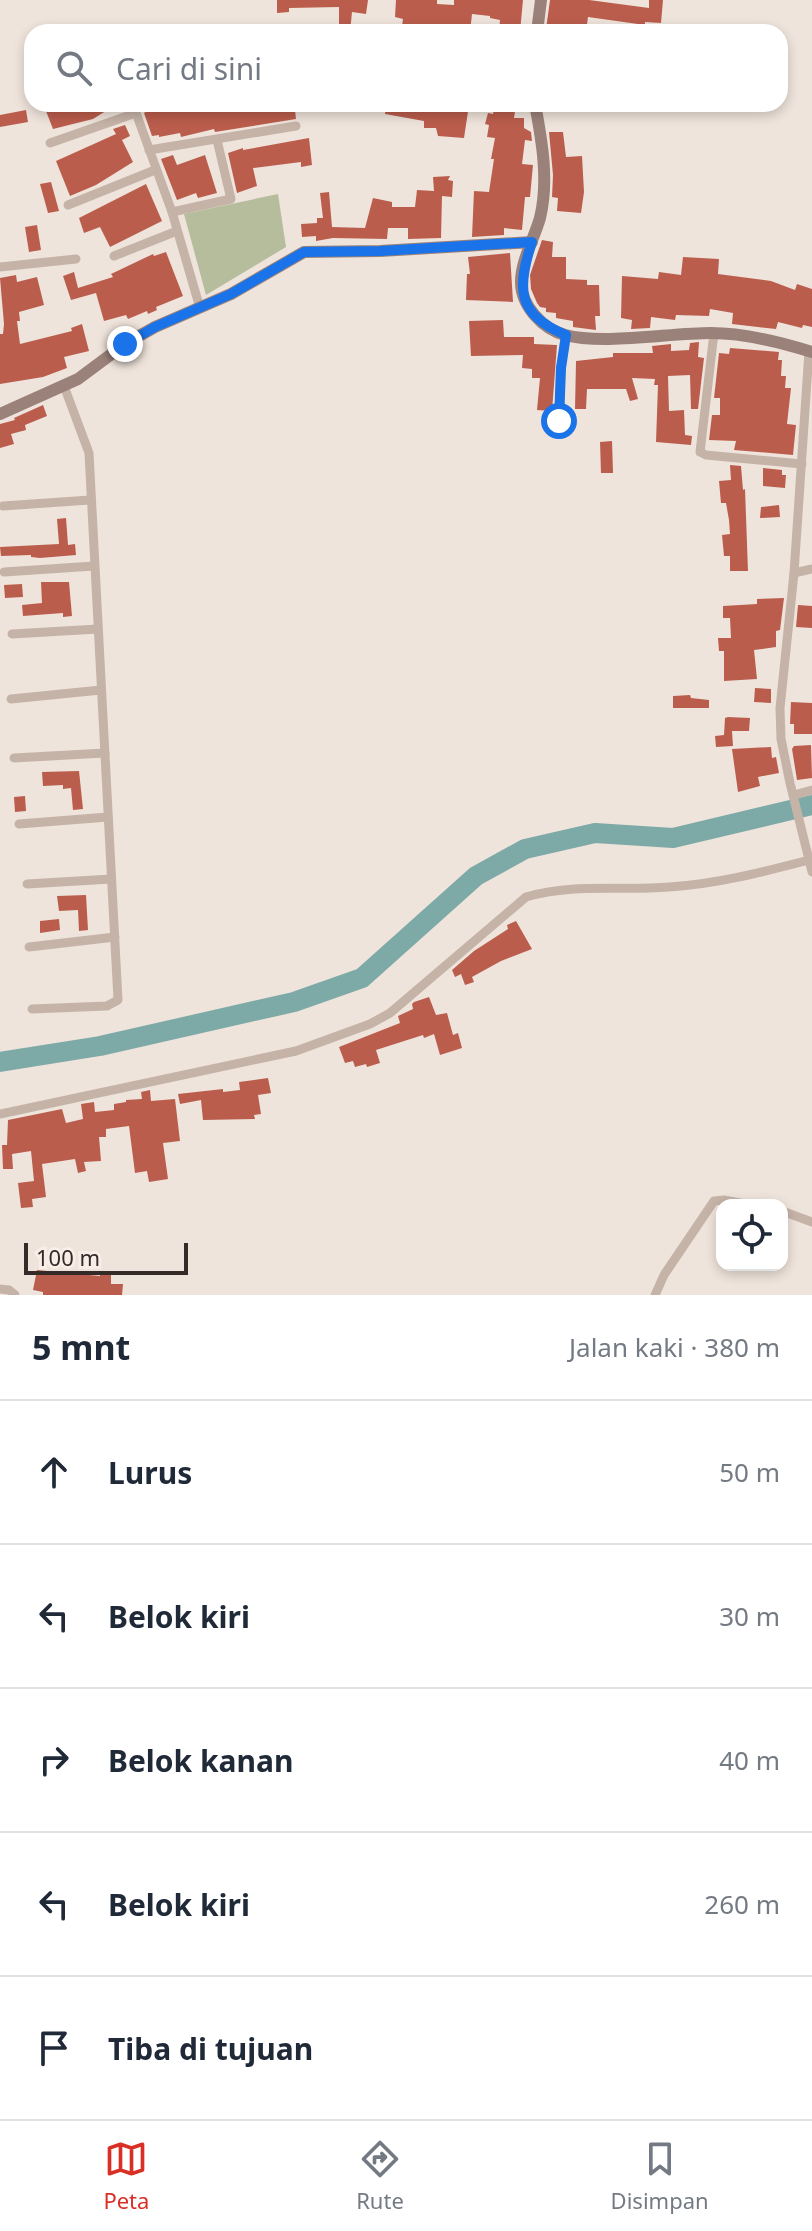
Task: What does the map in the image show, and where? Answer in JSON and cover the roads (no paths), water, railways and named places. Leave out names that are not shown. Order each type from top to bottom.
[{"type":"street","points":[[538,24],[541,0]]},
{"type":"street","points":[[50,143],[125,112]]},
{"type":"street","points":[[136,112],[172,212],[200,308]]},
{"type":"street","points":[[536,112],[545,186],[521,281],[524,300],[534,314],[552,329],[566,335],[597,338],[714,333],[762,339],[811,352],[807,451],[802,464],[780,708],[781,739],[812,872]]},
{"type":"street","points":[[149,150],[296,126]]},
{"type":"street","points":[[172,212],[231,199],[217,140]]},
{"type":"street","points":[[68,205],[155,170]]},
{"type":"street","points":[[114,256],[177,231]]},
{"type":"street","points":[[0,414],[64,386],[155,327],[200,308],[304,252],[532,242]]},
{"type":"street","points":[[0,267],[76,259]]},
{"type":"street","points":[[714,333],[700,452],[802,464]]},
{"type":"street","points":[[559,421],[566,335]]},
{"type":"street","points":[[32,1009],[114,1004],[118,1000],[89,453],[64,386]]},
{"type":"street","points":[[3,506],[90,500]]},
{"type":"street","points":[[4,572],[94,566]]},
{"type":"street","points":[[794,573],[812,569]]},
{"type":"street","points":[[12,634],[98,629]]},
{"type":"street","points":[[11,699],[101,690]]},
{"type":"street","points":[[14,758],[105,753]]},
{"type":"street","points":[[793,792],[812,790]]},
{"type":"street","points":[[19,824],[108,817]]},
{"type":"street","points":[[0,1114],[296,1051],[370,1024],[390,1013],[526,897],[547,891],[670,887],[734,879],[809,860]]},
{"type":"street","points":[[27,884],[111,879]]},
{"type":"street","points":[[29,947],[115,937]]},
{"type":"street","points":[[655,1295],[664,1275],[716,1201]]},
{"type":"street","points":[[788,1213],[812,1222]]},
{"type":"street","points":[[0,1289],[9,1290],[15,1295]]},
{"type":"waterway","points":[[0,1062],[100,1046],[294,1002],[362,978],[476,876],[525,849],[595,833],[673,838],[812,805]]}]
